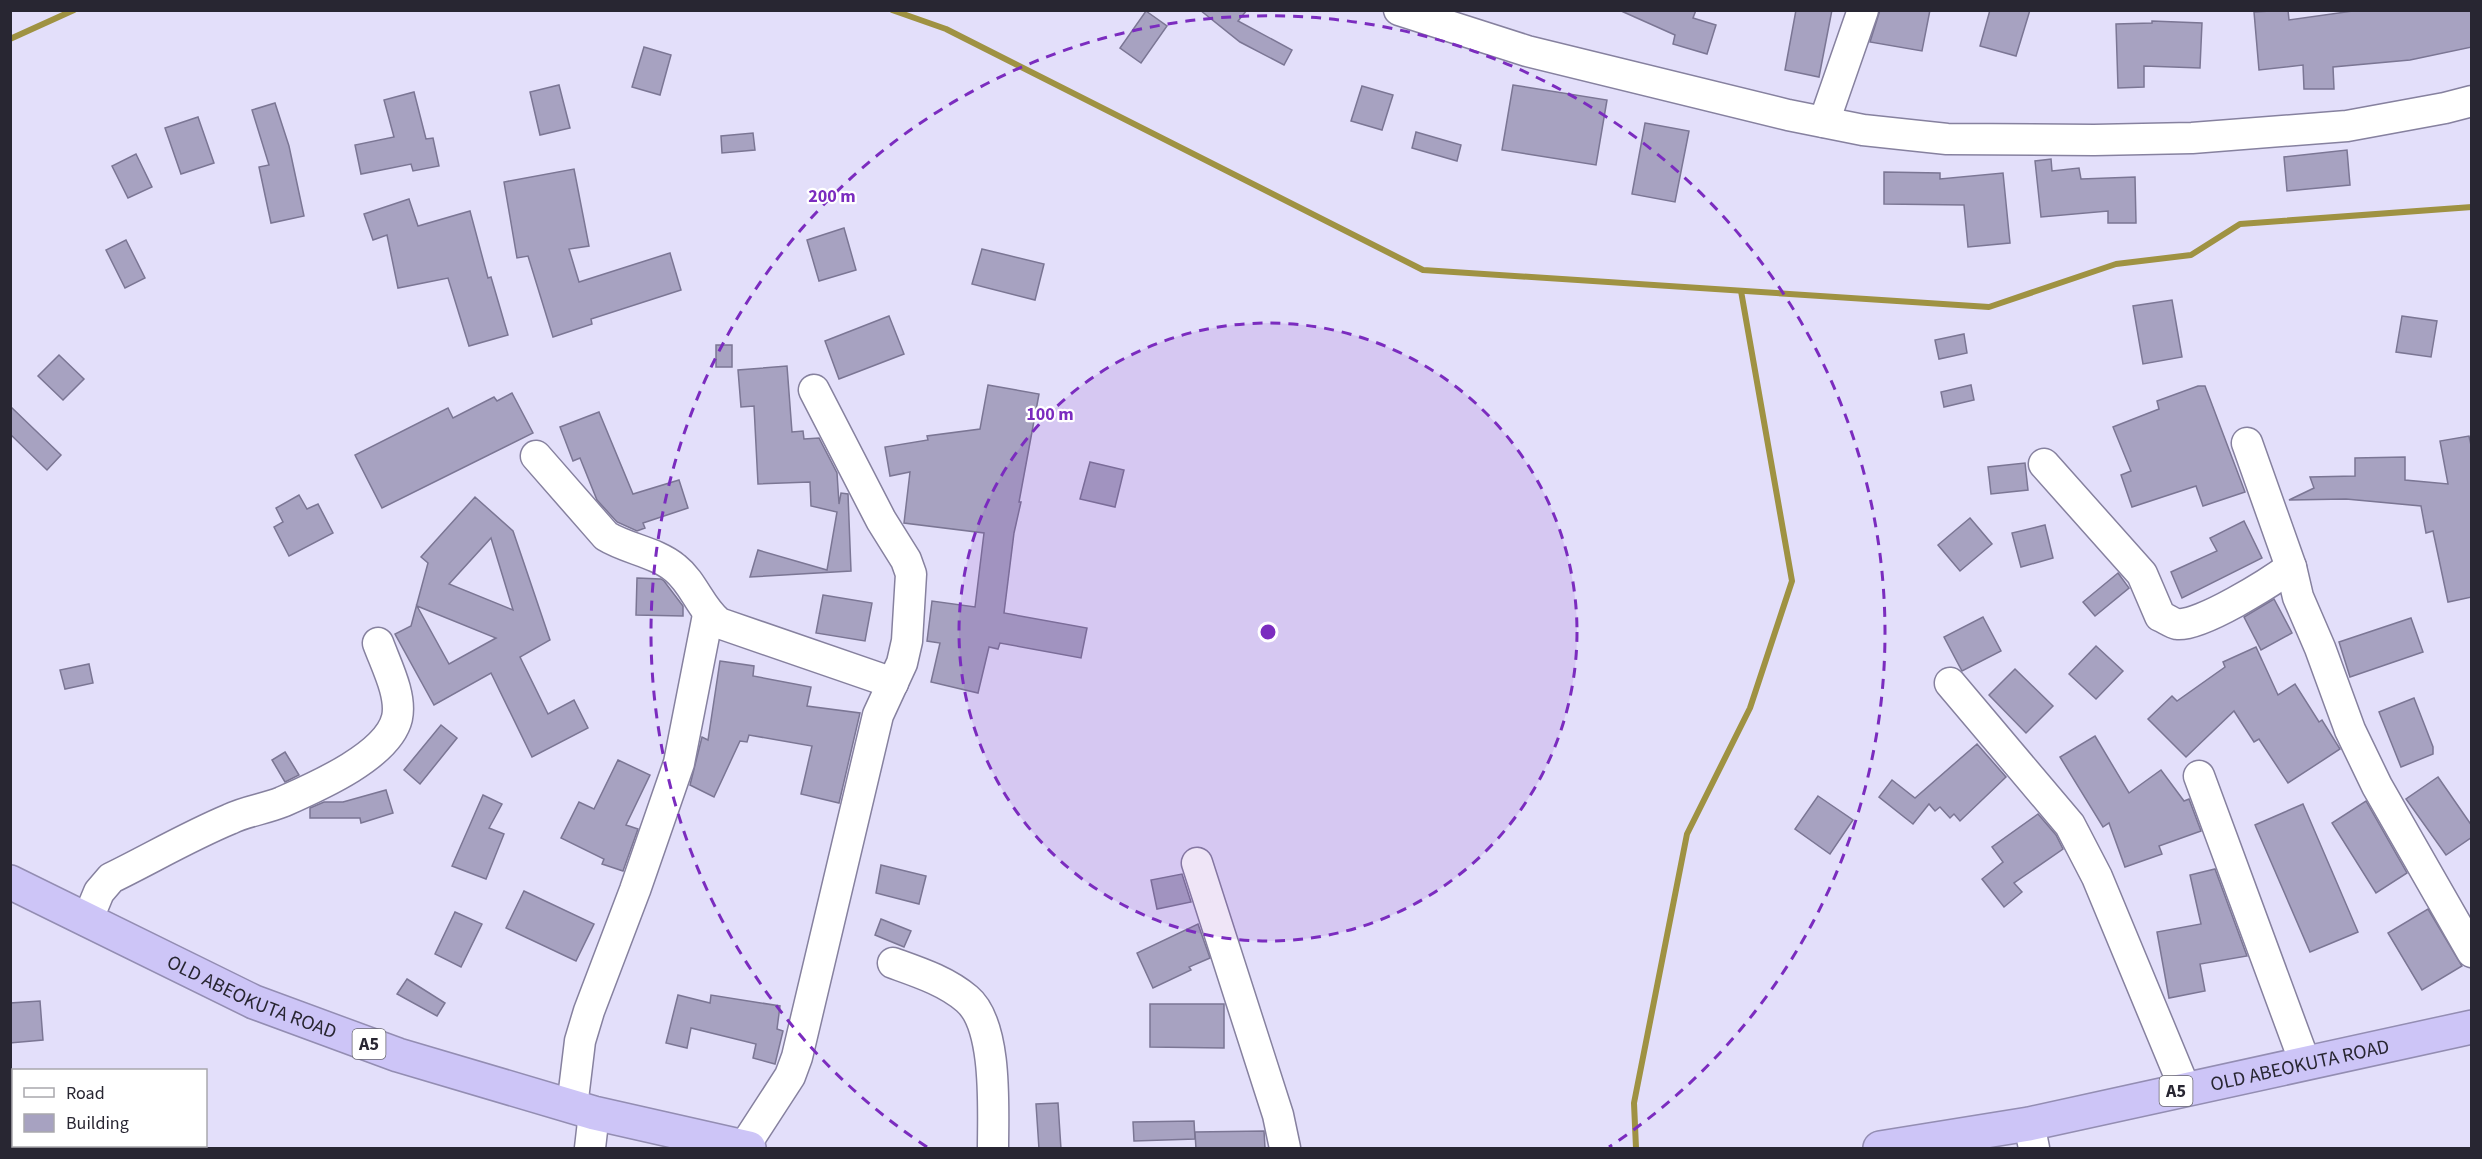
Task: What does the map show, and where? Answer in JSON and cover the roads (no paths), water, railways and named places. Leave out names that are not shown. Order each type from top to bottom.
[{"type":"highway","name":"OLD ABEOKUTA ROAD","points":[[10,882],[254,1002],[398,1055],[583,1110],[747,1148]]},
{"type":"highway","name":"OLD ABEOKUTA ROAD","points":[[1880,1149],[2031,1136],[2184,1089],[2472,1026]]},
{"type":"street","points":[[1399,10],[1527,51],[1788,116],[1863,130],[1947,140],[2193,138],[2347,126],[2472,101]]},
{"type":"street","points":[[1824,122],[1863,10]]},
{"type":"street","points":[[747,1148],[790,1076],[797,1057],[872,737],[907,641],[911,574],[814,390]]},
{"type":"street","points":[[2247,443],[2291,567],[2298,597],[2350,729],[2377,786],[2472,952]]},
{"type":"street","points":[[536,456],[606,536],[674,568],[697,594],[708,615],[719,623],[893,683]]},
{"type":"street","points":[[2044,464],[2142,574],[2160,616],[2177,624],[2196,621],[2255,591],[2291,567]]},
{"type":"street","points":[[590,1149],[583,1110],[580,1041],[678,763],[708,615]]},
{"type":"street","points":[[87,921],[99,892],[111,878],[231,818],[281,802],[361,762],[373,753],[387,738],[397,719],[399,702],[378,643]]},
{"type":"street","points":[[1950,683],[2070,825],[2097,877],[2184,1089]]},
{"type":"street","points":[[2199,776],[2305,1063]]},
{"type":"street","points":[[1197,863],[1278,1116],[1285,1149]]},
{"type":"street","points":[[893,963],[932,977],[968,999],[987,1030],[993,1094],[993,1149]]},
{"type":"waterway","points":[[10,39],[74,10]]},
{"type":"waterway","points":[[892,10],[946,29],[1423,270],[1989,307],[2116,264],[2191,255],[2240,224],[2472,207]]},
{"type":"waterway","points":[[1636,1148],[1634,1103],[1687,834],[1750,708],[1792,581],[1741,291]]}]
